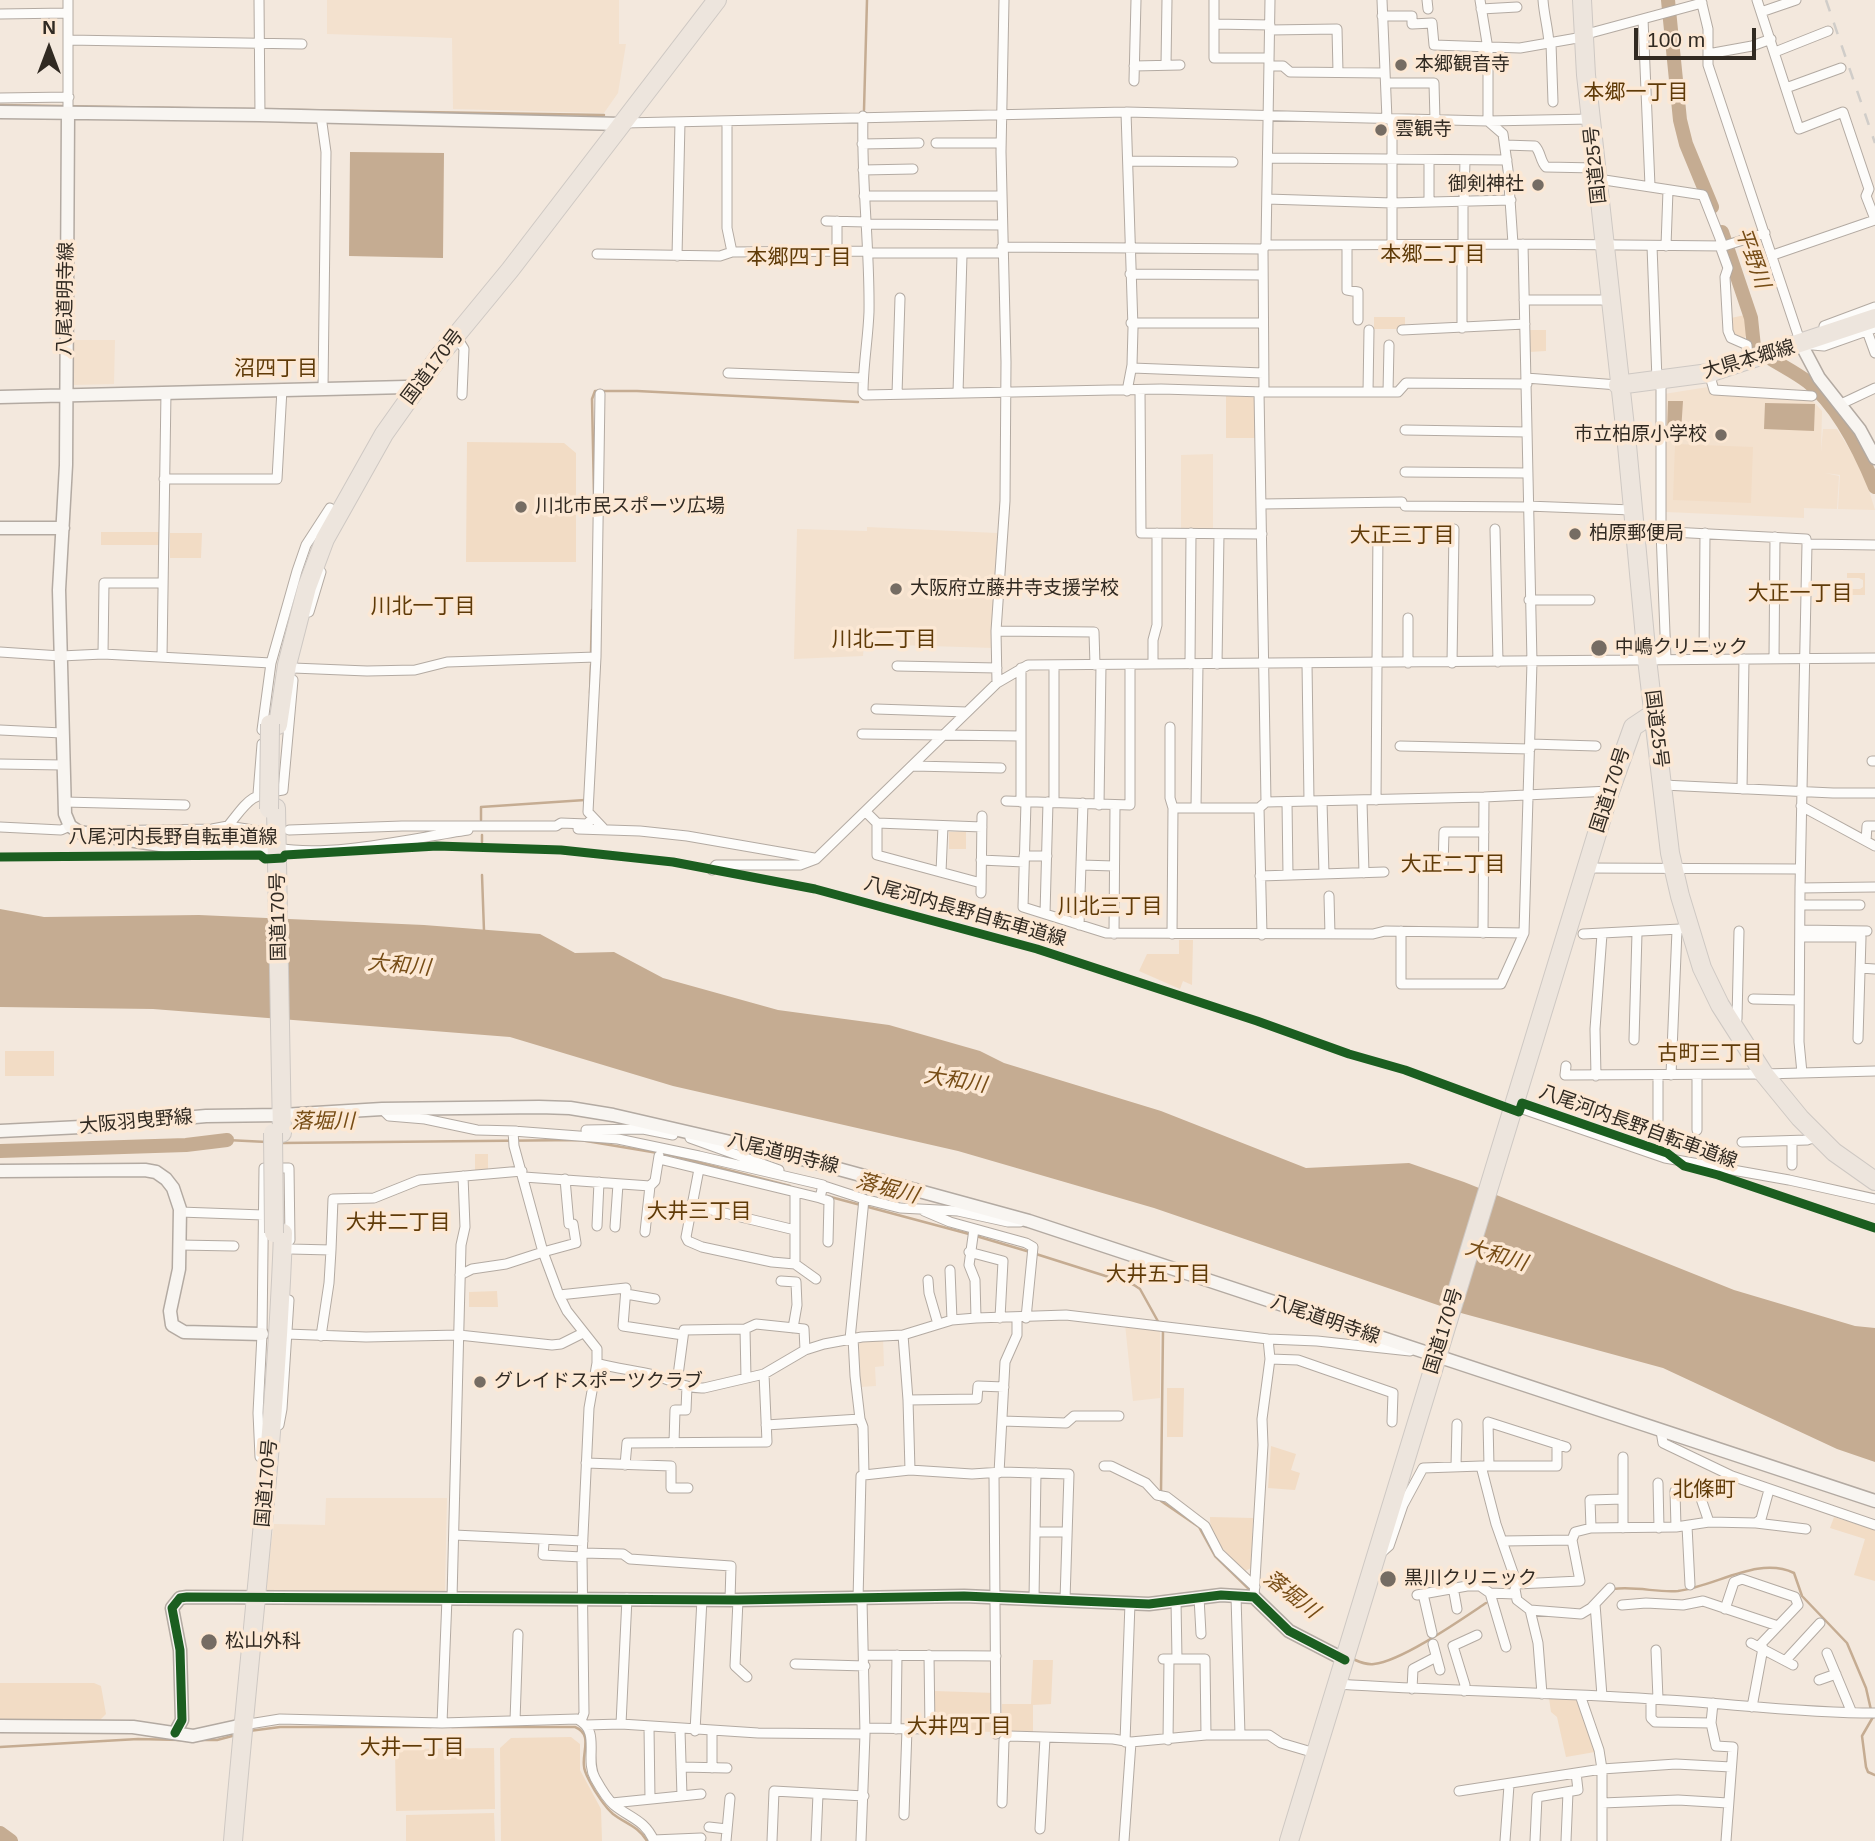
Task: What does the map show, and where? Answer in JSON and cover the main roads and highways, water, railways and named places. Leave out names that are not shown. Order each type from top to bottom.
[{"type":"highway","name":"国道170号","points":[[224,1841],[268,1476],[279,1333],[282,1238],[277,1118],[274,855],[268,804],[278,663],[288,624],[305,567],[375,430],[510,270],[703,0]]},
{"type":"highway","name":"国道170号","points":[[410,388],[616,123],[641,100],[717,0]]},
{"type":"highway","name":"国道25号","points":[[1582,0],[1583,36],[1618,385],[1627,445],[1633,530],[1682,929],[1731,1024],[1764,1074],[1834,1152],[1875,1181]]},
{"type":"highway","name":"大県本郷線","points":[[1618,385],[1709,373],[1760,358],[1801,340],[1872,326]]},
{"type":"highway","name":"国道170号","points":[[1289,1841],[1376,1557],[1431,1353],[1513,1109],[1610,791],[1633,727],[1654,713]]},
{"type":"highway","name":"国道170号","points":[[252,1597],[260,1457],[282,1238]]},
{"type":"highway","name":"国道170号","points":[[233,1841],[239,1727]]},
{"type":"water","points":[[350,152],[444,153],[443,258],[349,256]]},
{"type":"water","points":[[1668,401],[1683,401],[1681,432],[1667,431]]},
{"type":"water","points":[[1765,403],[1815,404],[1814,431],[1764,429]]},
{"type":"water","name":"大和川","points":[[0,909],[44,917],[199,915],[424,925],[540,934],[575,953],[614,952],[663,978],[778,1010],[889,1025],[980,1051],[1004,1063],[1161,1111],[1306,1168],[1409,1163],[1464,1182],[1734,1290],[1855,1326],[1875,1328],[1875,1462],[1837,1449],[1663,1368],[1461,1313],[1154,1208],[958,1151],[673,1086],[510,1037],[153,1009],[0,1007]]},
{"type":"waterway","points":[[864,110],[867,0]]},
{"type":"waterway","name":"平野川","points":[[1668,0],[1680,120],[1686,144],[1712,207]]},
{"type":"waterway","points":[[0,105],[604,115]]},
{"type":"waterway","name":"平野川","points":[[1722,232],[1751,318],[1754,347],[1819,392],[1856,445],[1875,487]]},
{"type":"waterway","points":[[594,495],[592,399],[595,391],[858,402]]},
{"type":"waterway","points":[[591,653],[592,610]]},
{"type":"waterway","points":[[590,693],[591,665]]},
{"type":"waterway","points":[[481,820],[481,807],[585,800]]},
{"type":"waterway","points":[[482,835],[482,842]]},
{"type":"waterway","points":[[482,875],[484,931]]},
{"type":"waterway","name":"落堀川","points":[[227,1140],[267,1142]]},
{"type":"waterway","name":"落堀川","points":[[0,1151],[186,1145],[227,1140]]},
{"type":"waterway","name":"落堀川","points":[[281,1143],[580,1140],[670,1155],[790,1186]]},
{"type":"waterway","name":"落堀川","points":[[827,1196],[969,1234]]},
{"type":"waterway","name":"落堀川","points":[[976,1236],[1030,1252]]},
{"type":"waterway","name":"落堀川","points":[[1036,1254],[1134,1285],[1140,1289],[1160,1325]]},
{"type":"waterway","name":"落堀川","points":[[1161,1492],[1163,1331]]},
{"type":"waterway","name":"落堀川","points":[[1161,1499],[1199,1527],[1215,1556],[1252,1592]]},
{"type":"waterway","name":"落堀川","points":[[1613,1589],[1678,1591],[1752,1570],[1766,1568],[1794,1573],[1802,1596],[1847,1643],[1866,1688],[1871,1710]]},
{"type":"waterway","name":"落堀川","points":[[1353,1659],[1366,1664],[1386,1661],[1432,1638],[1486,1603]]},
{"type":"waterway","name":"落堀川","points":[[1873,1717],[1862,1736],[1866,1767],[1868,1772],[1875,1775]]},
{"type":"waterway","points":[[249,1731],[280,1727],[431,1727]]},
{"type":"waterway","points":[[452,1727],[575,1727],[584,1734],[585,1770],[595,1790],[610,1811],[636,1829],[647,1841]]},
{"type":"waterway","points":[[201,1740],[217,1740],[236,1735]]},
{"type":"waterway","points":[[0,1747],[138,1739],[181,1740]]},
{"type":"waterway","points":[[0,1833],[11,1841]]},
{"type":"tunnel","points":[[253,830],[277,830]]},
{"type":"railway","points":[[1826,0],[1875,143]]},
{"type":"place","name":"本郷観音寺","points":[[1401,65]]},
{"type":"place","name":"雲観寺","points":[[1381,130]]},
{"type":"place","name":"御剣神社","points":[[1538,185]]},
{"type":"place","name":"市立柏原小学校","points":[[1721,435]]},
{"type":"place","name":"川北市民スポーツ広場","points":[[521,507]]},
{"type":"place","name":"柏原郵便局","points":[[1575,534]]},
{"type":"place","name":"大阪府立藤井寺支援学校","points":[[896,589]]},
{"type":"place","name":"中嶋クリニック","points":[[1599,648]]},
{"type":"place","name":"グレイドスポーツクラブ","points":[[480,1382]]},
{"type":"place","name":"黒川クリニック","points":[[1388,1579]]},
{"type":"place","name":"松山外科","points":[[209,1642]]},
{"type":"district","name":"本郷一丁目","points":[[1636,93]]},
{"type":"district","name":"本郷二丁目","points":[[1433,255]]},
{"type":"district","name":"本郷四丁目","points":[[799,258]]},
{"type":"district","name":"沼四丁目","points":[[276,369]]},
{"type":"district","name":"大正三丁目","points":[[1402,536]]},
{"type":"district","name":"大正一丁目","points":[[1800,594]]},
{"type":"district","name":"川北一丁目","points":[[423,607]]},
{"type":"district","name":"川北二丁目","points":[[884,640]]},
{"type":"district","name":"大正二丁目","points":[[1453,865]]},
{"type":"district","name":"川北三丁目","points":[[1110,907]]},
{"type":"district","name":"古町三丁目","points":[[1710,1054]]},
{"type":"district","name":"大井三丁目","points":[[699,1212]]},
{"type":"district","name":"大井二丁目","points":[[398,1223]]},
{"type":"district","name":"大井五丁目","points":[[1158,1275]]},
{"type":"district","name":"北條町","points":[[1704,1490]]},
{"type":"district","name":"大井四丁目","points":[[959,1727]]},
{"type":"district","name":"大井一丁目","points":[[412,1748]]}]
